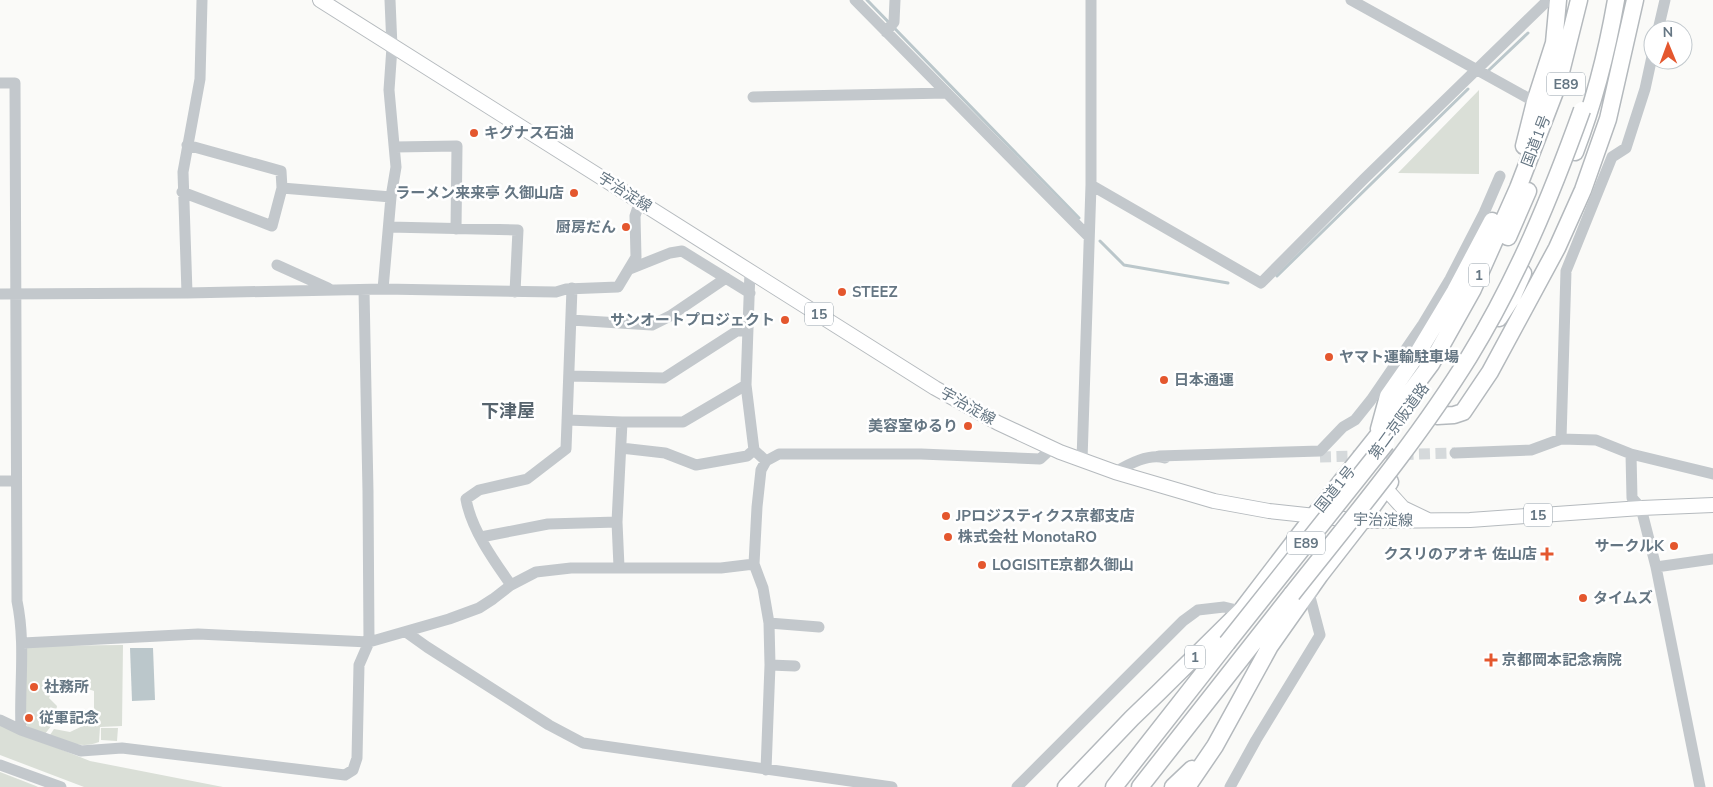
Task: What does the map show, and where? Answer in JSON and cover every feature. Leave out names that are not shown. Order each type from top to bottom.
[{"type":"highway","points":[[1558,84],[1567,28],[1564,0]]},
{"type":"highway","name":"国道1号","points":[[1066,787],[1132,718],[1241,611],[1376,438],[1435,356],[1472,289],[1518,188],[1558,84],[1579,0]]},
{"type":"highway","name":"第二京阪道路","points":[[1114,787],[1386,442],[1454,343],[1489,278],[1520,213],[1547,145],[1569,73],[1586,0]]},
{"type":"highway","name":"第二京阪道路","points":[[1140,787],[1394,464],[1434,411],[1469,358],[1503,299],[1531,242],[1559,176],[1582,110],[1608,0]]},
{"type":"highway","points":[[1188,787],[1215,746],[1270,646],[1437,416],[1512,298],[1543,230],[1584,129],[1608,46],[1616,0]]},
{"type":"highway","points":[[1437,416],[1454,415],[1464,412],[1490,372],[1558,248],[1583,190],[1608,120],[1635,0]]},
{"type":"highway","points":[[1376,438],[1390,393],[1408,368],[1456,291],[1490,226],[1517,166],[1554,43],[1552,1]]},
{"type":"highway","points":[[1080,787],[1132,718]]},
{"type":"highway","points":[[1173,787],[1215,746]]},
{"type":"main road","name":"宇治淀線","points":[[320,0],[935,388],[998,423],[1052,448],[1115,472],[1214,501],[1250,509],[1362,521],[1470,520],[1713,505]]},
{"type":"main road","points":[[1385,488],[1403,508],[1430,520]]},
{"type":"street","points":[[187,293],[182,192],[183,172],[200,79],[202,0]]},
{"type":"street","points":[[383,289],[391,197],[396,166],[389,90],[392,47],[390,0]]},
{"type":"street","points":[[855,0],[1089,237]]},
{"type":"street","points":[[886,32],[894,22],[894,0]]},
{"type":"street","points":[[1082,460],[1091,185],[1091,0]]},
{"type":"street","points":[[1351,0],[1535,102]]},
{"type":"street","points":[[1660,20],[1665,0]]},
{"type":"street","points":[[1091,185],[1261,283],[1364,179],[1552,1]]},
{"type":"street","points":[[1556,441],[1566,271],[1612,158],[1626,148],[1649,70]]},
{"type":"street","points":[[0,83],[15,83],[16,481],[18,601],[22,621],[23,643],[21,730]]},
{"type":"street","points":[[753,96],[947,93]]},
{"type":"street","points":[[182,192],[272,226],[282,188],[281,172],[187,145]]},
{"type":"street","points":[[395,147],[457,146],[456,229]]},
{"type":"street","points":[[1115,472],[1136,461],[1159,456],[1320,451],[1343,427],[1355,420],[1423,324],[1450,279],[1484,213],[1500,176]]},
{"type":"street","points":[[282,188],[391,197]]},
{"type":"street","points":[[0,294],[383,289],[556,292],[572,288],[618,287],[636,257],[635,216],[640,201]]},
{"type":"street","points":[[389,227],[518,230],[515,292]]},
{"type":"street","points":[[630,269],[670,253],[682,251],[750,293]]},
{"type":"street","points":[[277,265],[332,290]]},
{"type":"street","points":[[750,271],[746,386],[754,450],[766,461]]},
{"type":"street","points":[[571,320],[652,325],[670,316],[726,278]]},
{"type":"street","points":[[511,585],[493,560],[468,512],[466,499],[479,490],[527,479],[566,450],[572,288]]},
{"type":"street","points":[[0,720],[21,730],[80,751],[122,748],[345,776],[353,770],[357,758],[359,665],[369,642],[364,290]]},
{"type":"street","points":[[569,376],[664,378],[737,331],[748,331]]},
{"type":"street","points":[[1408,368],[1416,364],[1428,362],[1435,356]]},
{"type":"street","points":[[567,420],[683,422],[746,386]]},
{"type":"street","points":[[1371,400],[1390,393]]},
{"type":"street","points":[[619,567],[618,522],[622,422]]},
{"type":"street","points":[[1459,449],[1531,450],[1556,441],[1596,440],[1631,454],[1713,474]]},
{"type":"street","points":[[621,448],[665,452],[696,465],[747,456],[754,450]]},
{"type":"street","points":[[766,770],[770,665],[769,623],[763,588],[754,564],[761,470],[766,461],[779,454],[920,454],[1040,459],[1052,448]]},
{"type":"street","points":[[1631,454],[1632,498],[1641,508],[1656,567],[1700,787]]},
{"type":"street","points":[[1159,456],[1176,462],[1320,458]]},
{"type":"street","points":[[0,481],[16,481]]},
{"type":"street","points":[[481,537],[548,524],[618,522]]},
{"type":"street","points":[[1656,567],[1713,559]]},
{"type":"street","points":[[23,643],[198,634],[369,642],[384,636],[406,632],[449,619],[478,608],[511,585],[536,572],[570,568],[721,568],[754,564]]},
{"type":"street","points":[[1230,787],[1256,740],[1320,635],[1319,625],[1310,597],[1320,575]]},
{"type":"street","points":[[1017,787],[1183,621],[1198,610],[1224,607],[1241,611]]},
{"type":"street","points":[[769,623],[819,628]]},
{"type":"street","points":[[406,632],[549,725],[584,743],[892,787]]},
{"type":"street","points":[[770,665],[795,666]]},
{"type":"street","points":[[0,765],[61,787]]},
{"type":"shaded area","points":[[1479,90],[1479,174],[1398,173]]},
{"type":"shaded area","points":[[123,645],[122,726],[100,727],[99,742],[86,745],[68,742],[50,735],[54,729],[70,732],[91,722],[94,714],[94,691],[85,688],[53,688],[49,698],[57,706],[54,722],[45,734],[28,727],[23,721],[26,646]]},
{"type":"shaded area","points":[[130,648],[153,648],[155,700],[132,701]]},
{"type":"shaded area","points":[[0,725],[90,761],[223,787],[84,787],[0,755]]},
{"type":"shaded area","points":[[101,728],[118,728],[117,741],[101,740]]},
{"type":"shaded area","points":[[0,772],[36,786],[38,787],[0,787]]},
{"type":"waterway","points":[[867,0],[1079,218]]},
{"type":"waterway","points":[[1489,70],[1528,33]]},
{"type":"waterway","points":[[1277,276],[1468,89]]},
{"type":"waterway","points":[[1100,241],[1124,265],[1228,283]]},
{"type":"tunnel","points":[[1320,457],[1455,453]]},
{"type":"place","name":"キグナス石油","points":[[474,133]]},
{"type":"place","name":"ラーメン来来亭 久御山店","points":[[574,193]]},
{"type":"place","name":"厨房だん","points":[[626,227]]},
{"type":"place","name":"STEEZ","points":[[842,292]]},
{"type":"place","name":"サンオートプロジェクト","points":[[785,320]]},
{"type":"place","name":"ヤマト運輸駐車場","points":[[1329,357]]},
{"type":"place","name":"日本通運","points":[[1164,380]]},
{"type":"place","name":"美容室ゆるり","points":[[968,426]]},
{"type":"place","name":"JPロジスティクス京都支店","points":[[946,516]]},
{"type":"place","name":"株式会社 MonotaRO","points":[[948,537]]},
{"type":"place","name":"サークルK","points":[[1674,546]]},
{"type":"place","name":"クスリのアオキ 佐山店","points":[[1547,554]]},
{"type":"place","name":"LOGISITE京都久御山","points":[[982,565]]},
{"type":"place","name":"タイムズ","points":[[1583,598]]},
{"type":"place","name":"京都岡本記念病院","points":[[1491,660]]},
{"type":"place","name":"社務所","points":[[34,687]]},
{"type":"place","name":"従軍記念","points":[[29,718]]},
{"type":"district","name":"下津屋","points":[[508,411]]}]
